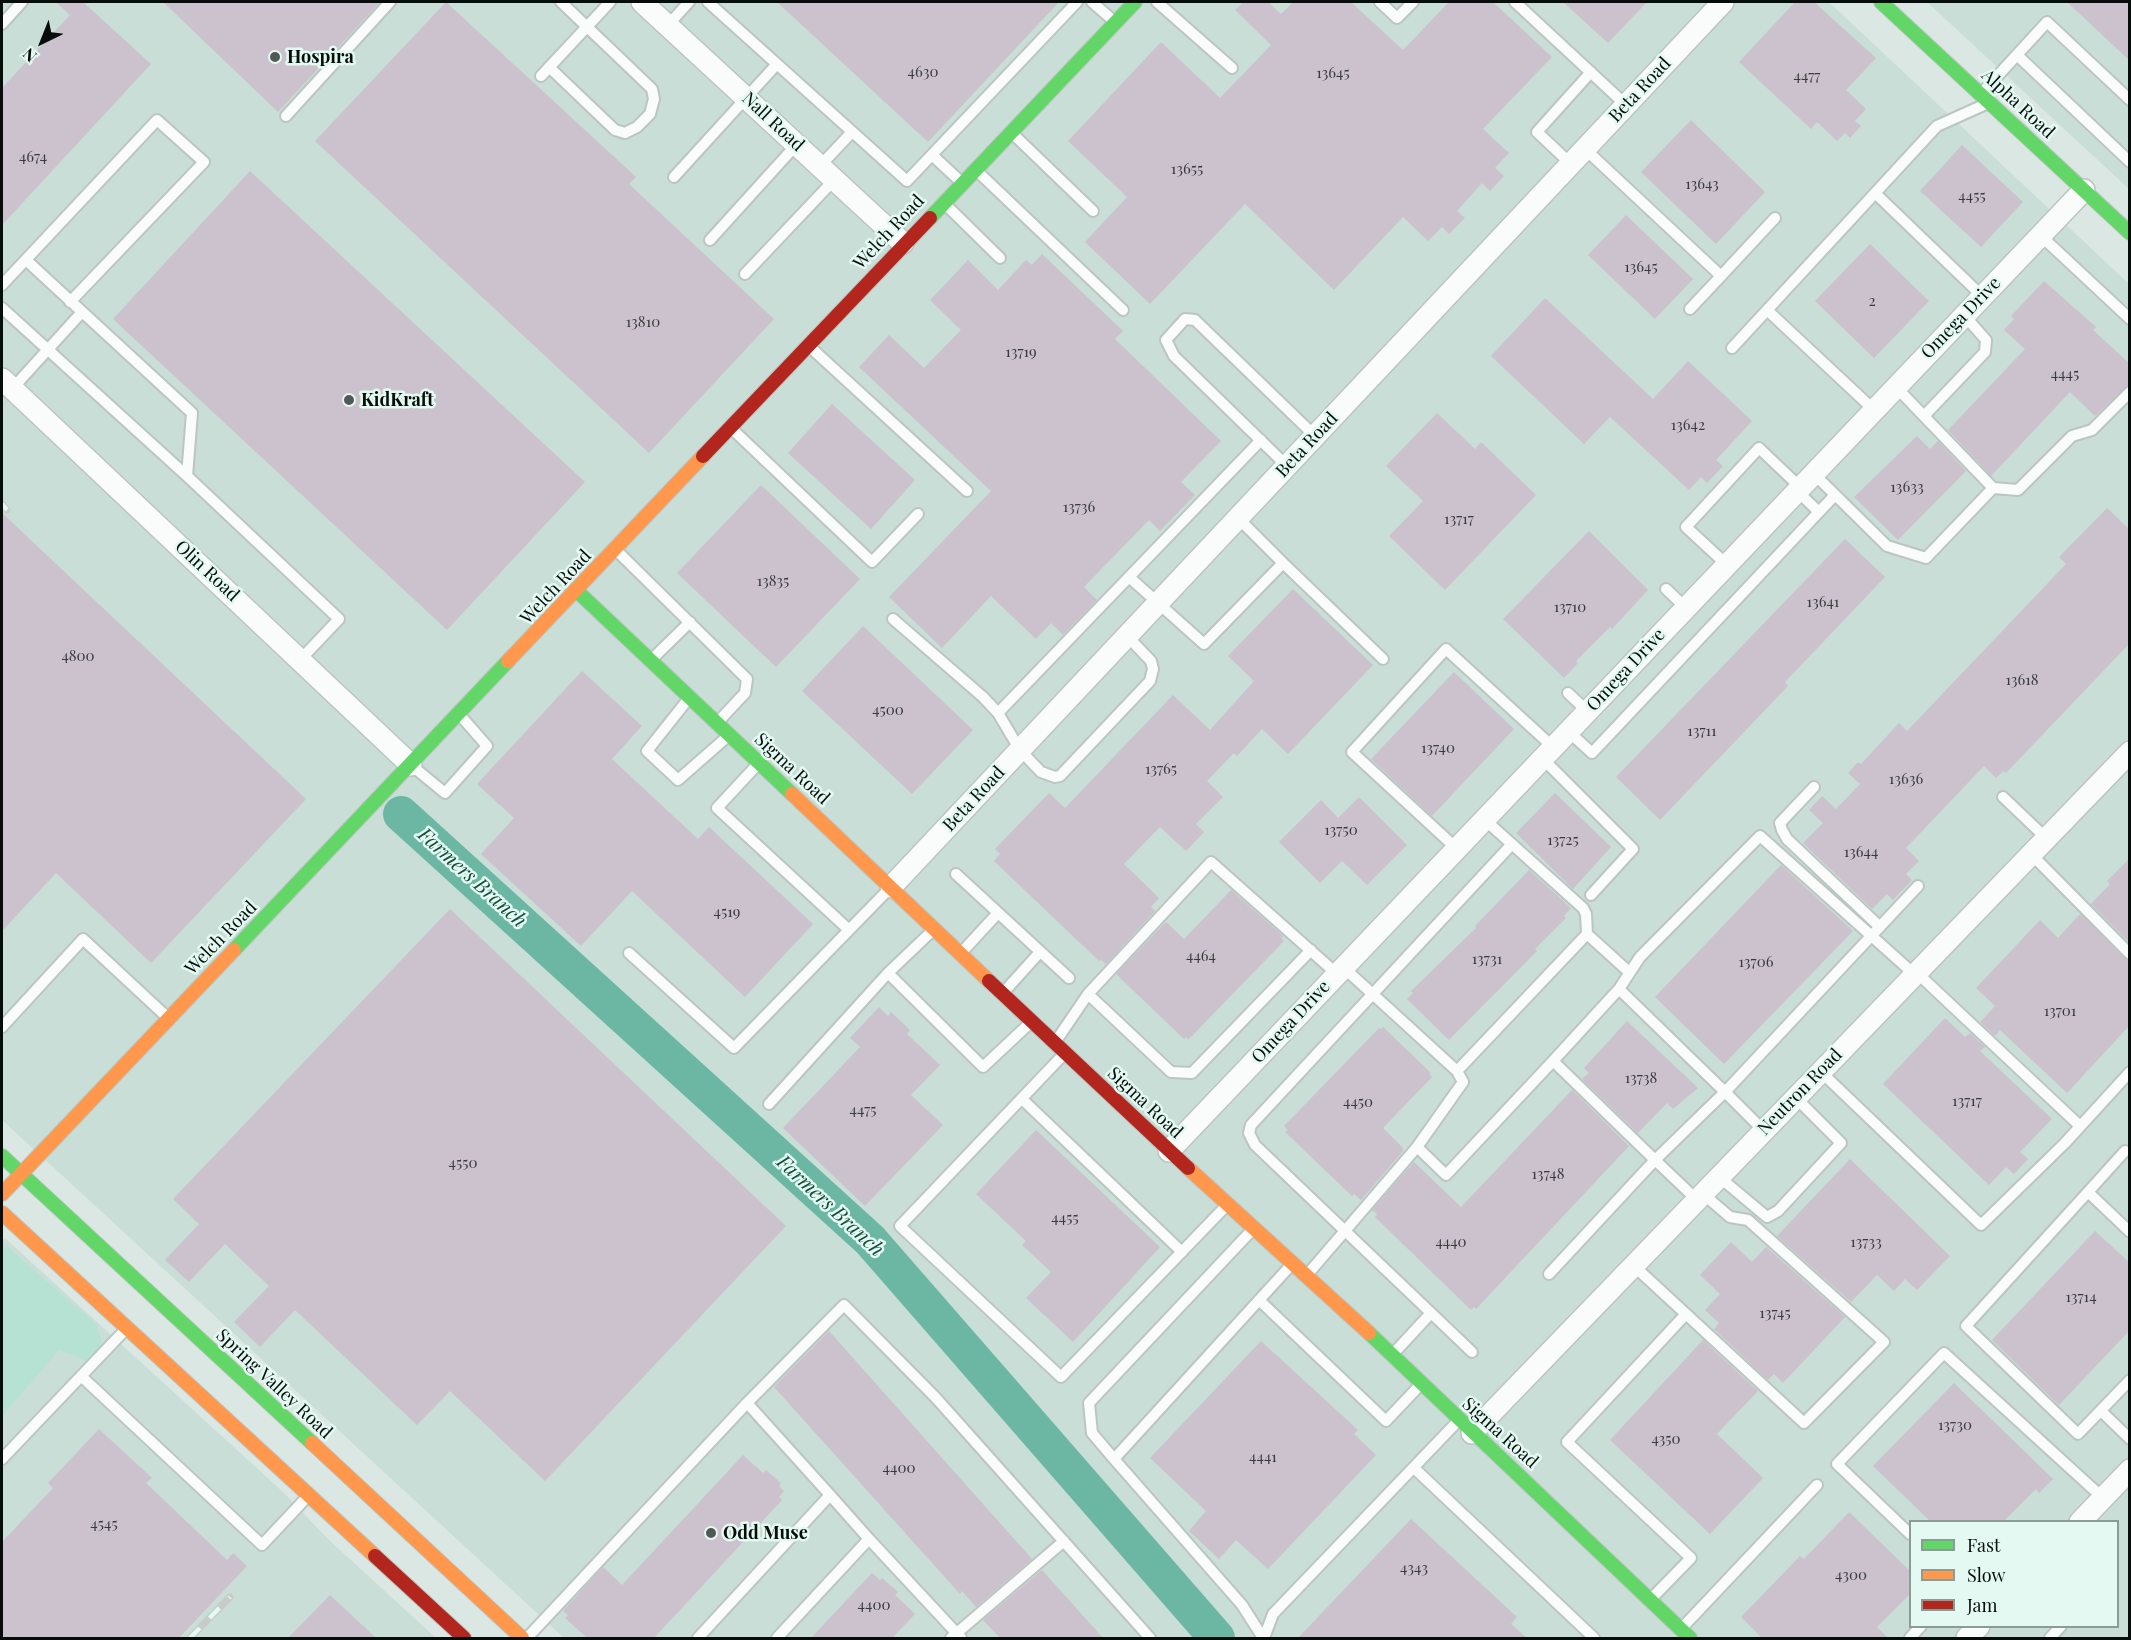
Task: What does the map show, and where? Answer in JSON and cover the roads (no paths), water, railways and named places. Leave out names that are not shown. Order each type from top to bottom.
[{"type":"street","name":"Nall Road","points":[[642,2],[903,243]]},
{"type":"street","name":"Welch Road","points":[[2,1194],[577,591],[903,243],[1135,2]]},
{"type":"street","name":"Beta Road","points":[[891,887],[1723,2]]},
{"type":"street","name":"Alpha Road","points":[[1881,2],[2084,190],[2127,225]]},
{"type":"street","name":"Omega Drive","points":[[1170,1151],[1873,409],[2084,190]]},
{"type":"street","name":"Olin Road","points":[[7,384],[411,765]]},
{"type":"street","name":"Sigma Road","points":[[577,591],[1227,1205],[1392,1355],[1465,1427],[1529,1484],[1685,1634]]},
{"type":"street","name":"Neutron Road","points":[[1465,1427],[1634,1266],[1794,1097],[2130,752]]},
{"type":"street","name":"Spring Valley Road","points":[[2,1156],[458,1585],[522,1638]]},
{"type":"street","points":[[2,1213],[309,1496],[437,1606],[464,1638]]},
{"type":"street","points":[[2081,1520],[2130,1470]]},
{"type":"lane","points":[[2,24],[22,2]]},
{"type":"lane","points":[[286,116],[390,2]]},
{"type":"lane","points":[[549,67],[615,130],[625,133],[637,127],[650,114],[654,99],[652,89],[561,2]]},
{"type":"lane","points":[[541,76],[610,2]]},
{"type":"lane","points":[[668,25],[689,2]]},
{"type":"lane","points":[[708,2],[907,181],[1077,2]]},
{"type":"lane","points":[[1092,2],[1115,22]]},
{"type":"lane","points":[[1157,2],[1232,68]]},
{"type":"lane","points":[[1380,2],[1397,18],[1413,2]]},
{"type":"lane","points":[[1515,2],[1626,105]]},
{"type":"lane","points":[[1732,348],[1937,126],[1985,98],[2047,21],[2130,100]]},
{"type":"lane","points":[[2017,56],[2130,162]]},
{"type":"lane","points":[[674,177],[777,64]]},
{"type":"lane","points":[[1591,72],[1537,132],[1578,157],[1721,276]]},
{"type":"lane","points":[[2,285],[157,120],[204,162],[70,302]]},
{"type":"lane","points":[[1010,131],[1093,211]]},
{"type":"lane","points":[[746,274],[828,173],[852,132]]},
{"type":"lane","points":[[710,240],[797,144]]},
{"type":"lane","points":[[932,155],[961,182]]},
{"type":"lane","points":[[975,169],[1123,310]]},
{"type":"lane","points":[[1875,193],[1982,297]]},
{"type":"lane","points":[[943,202],[1000,258]]},
{"type":"lane","points":[[1690,309],[1775,218]]},
{"type":"lane","points":[[2040,235],[2130,320]]},
{"type":"lane","points":[[26,260],[192,413],[187,476]]},
{"type":"lane","points":[[2,308],[187,476],[339,619],[301,659]]},
{"type":"lane","points":[[1767,310],[1873,409]]},
{"type":"lane","points":[[7,384],[47,351],[82,312]]},
{"type":"lane","points":[[1924,416],[1985,352],[1986,340],[1964,315]]},
{"type":"lane","points":[[1287,466],[1174,356],[1166,340],[1185,319],[1195,320],[1315,436]]},
{"type":"lane","points":[[807,345],[967,491]]},
{"type":"lane","points":[[1895,386],[1993,488],[2018,490],[2072,436],[2092,430],[2130,392]]},
{"type":"lane","points":[[731,427],[872,562],[918,514]]},
{"type":"lane","points":[[998,713],[1261,440]]},
{"type":"lane","points":[[1726,564],[1686,527],[1759,448],[1803,483],[1835,495],[1887,546],[1904,554],[1926,558],[1993,488]]},
{"type":"lane","points":[[1803,483],[1819,512]]},
{"type":"lane","points":[[1568,730],[1592,753],[1835,495]]},
{"type":"lane","points":[[1238,518],[1383,659]]},
{"type":"lane","points":[[616,549],[747,679],[746,693],[717,723]]},
{"type":"lane","points":[[1129,578],[1204,644],[1283,563]]},
{"type":"lane","points":[[1666,589],[1686,607]]},
{"type":"lane","points":[[893,619],[998,713],[1020,750],[1041,772],[1060,776],[1147,686],[1153,669],[1151,661],[1127,636]]},
{"type":"lane","points":[[651,660],[690,622]]},
{"type":"lane","points":[[1456,848],[1352,752],[1446,649],[1547,752],[1633,849],[1591,895]]},
{"type":"lane","points":[[1568,693],[1587,711]]},
{"type":"lane","points":[[690,697],[647,751],[678,780],[730,735]]},
{"type":"lane","points":[[411,765],[445,793],[487,746],[459,714]]},
{"type":"lane","points":[[759,763],[717,808],[848,929]]},
{"type":"lane","points":[[1814,786],[1780,823],[1782,830],[1787,839],[1880,927]]},
{"type":"lane","points":[[2003,797],[2046,838]]},
{"type":"lane","points":[[1484,819],[1583,908],[1586,914],[1587,934],[1629,972]]},
{"type":"lane","points":[[1417,1147],[1446,1175],[1619,989],[1640,957],[1760,836],[1915,973],[2080,1126]]},
{"type":"lane","points":[[1472,1352],[1255,1145],[1250,1138],[1249,1130],[1251,1125],[1512,844]]},
{"type":"lane","points":[[2031,854],[2130,954]]},
{"type":"lane","points":[[1227,1205],[1061,1377],[900,1226],[1022,1099],[1060,1047],[1088,994],[1211,862],[1311,950],[1373,993],[1457,1071],[1463,1082],[1417,1147],[1307,1276]]},
{"type":"lane","points":[[956,874],[1069,978]]},
{"type":"lane","points":[[1548,1274],[1656,1160],[1725,1092],[1918,886]]},
{"type":"lane","points":[[629,953],[734,1048],[891,887]]},
{"type":"lane","points":[[961,953],[998,913]]},
{"type":"lane","points":[[768,1104],[888,973],[935,928]]},
{"type":"lane","points":[[1457,1071],[1587,934]]},
{"type":"lane","points":[[2,1027],[84,939],[169,1018]]},
{"type":"lane","points":[[1088,994],[1171,1072],[1192,1072],[1311,950]]},
{"type":"lane","points":[[1003,993],[1040,952]]},
{"type":"lane","points":[[888,973],[983,1067],[1032,1021]]},
{"type":"lane","points":[[1619,989],[1763,1130]]},
{"type":"lane","points":[[1553,1061],[1656,1160],[1699,1196],[1730,1217],[1748,1220],[1884,1342],[1804,1423],[1634,1266]]},
{"type":"lane","points":[[1820,1071],[1981,1225],[2080,1126],[2130,1072]]},
{"type":"lane","points":[[1718,1176],[1767,1217],[1778,1211],[1841,1143],[1794,1097]]},
{"type":"lane","points":[[1022,1099],[1182,1252]]},
{"type":"lane","points":[[2125,1151],[1966,1326],[2078,1434],[2130,1380]]},
{"type":"lane","points":[[2088,1192],[2130,1232]]},
{"type":"lane","points":[[1253,1229],[1089,1403],[1092,1432],[1113,1459],[1242,1605],[1263,1638]]},
{"type":"lane","points":[[1113,1459],[1292,1264]]},
{"type":"lane","points":[[1259,1300],[1386,1421],[1421,1384]]},
{"type":"lane","points":[[527,1638],[747,1403],[844,1305],[936,1398],[1150,1638]]},
{"type":"lane","points":[[1392,1355],[1431,1313]]},
{"type":"lane","points":[[1650,1600],[1691,1558],[1567,1442],[1686,1314]]},
{"type":"lane","points":[[2,1459],[127,1328]]},
{"type":"lane","points":[[1909,1532],[1837,1464],[1944,1353],[2103,1498]]},
{"type":"lane","points":[[81,1376],[262,1545],[309,1496]]},
{"type":"lane","points":[[747,1403],[956,1637],[1064,1541]]},
{"type":"lane","points":[[2101,1411],[2130,1438]]},
{"type":"lane","points":[[1263,1638],[1273,1614],[1414,1468],[1465,1427]]},
{"type":"lane","points":[[1414,1468],[1594,1638]]},
{"type":"lane","points":[[1685,1634],[1817,1485]]},
{"type":"lane","points":[[698,1638],[830,1495]]},
{"type":"lane","points":[[777,1638],[869,1539]]},
{"type":"waterway","name":"Farmers Branch","points":[[401,814],[870,1240],[1217,1638]]},
{"type":"railway","points":[[2,504],[7,510]]},
{"type":"railway","points":[[190,1638],[230,1597]]},
{"type":"place","name":"Hospira","points":[[275,57]]},
{"type":"place","name":"KidKraft","points":[[349,400]]},
{"type":"place","name":"Odd Muse","points":[[711,1533]]}]
